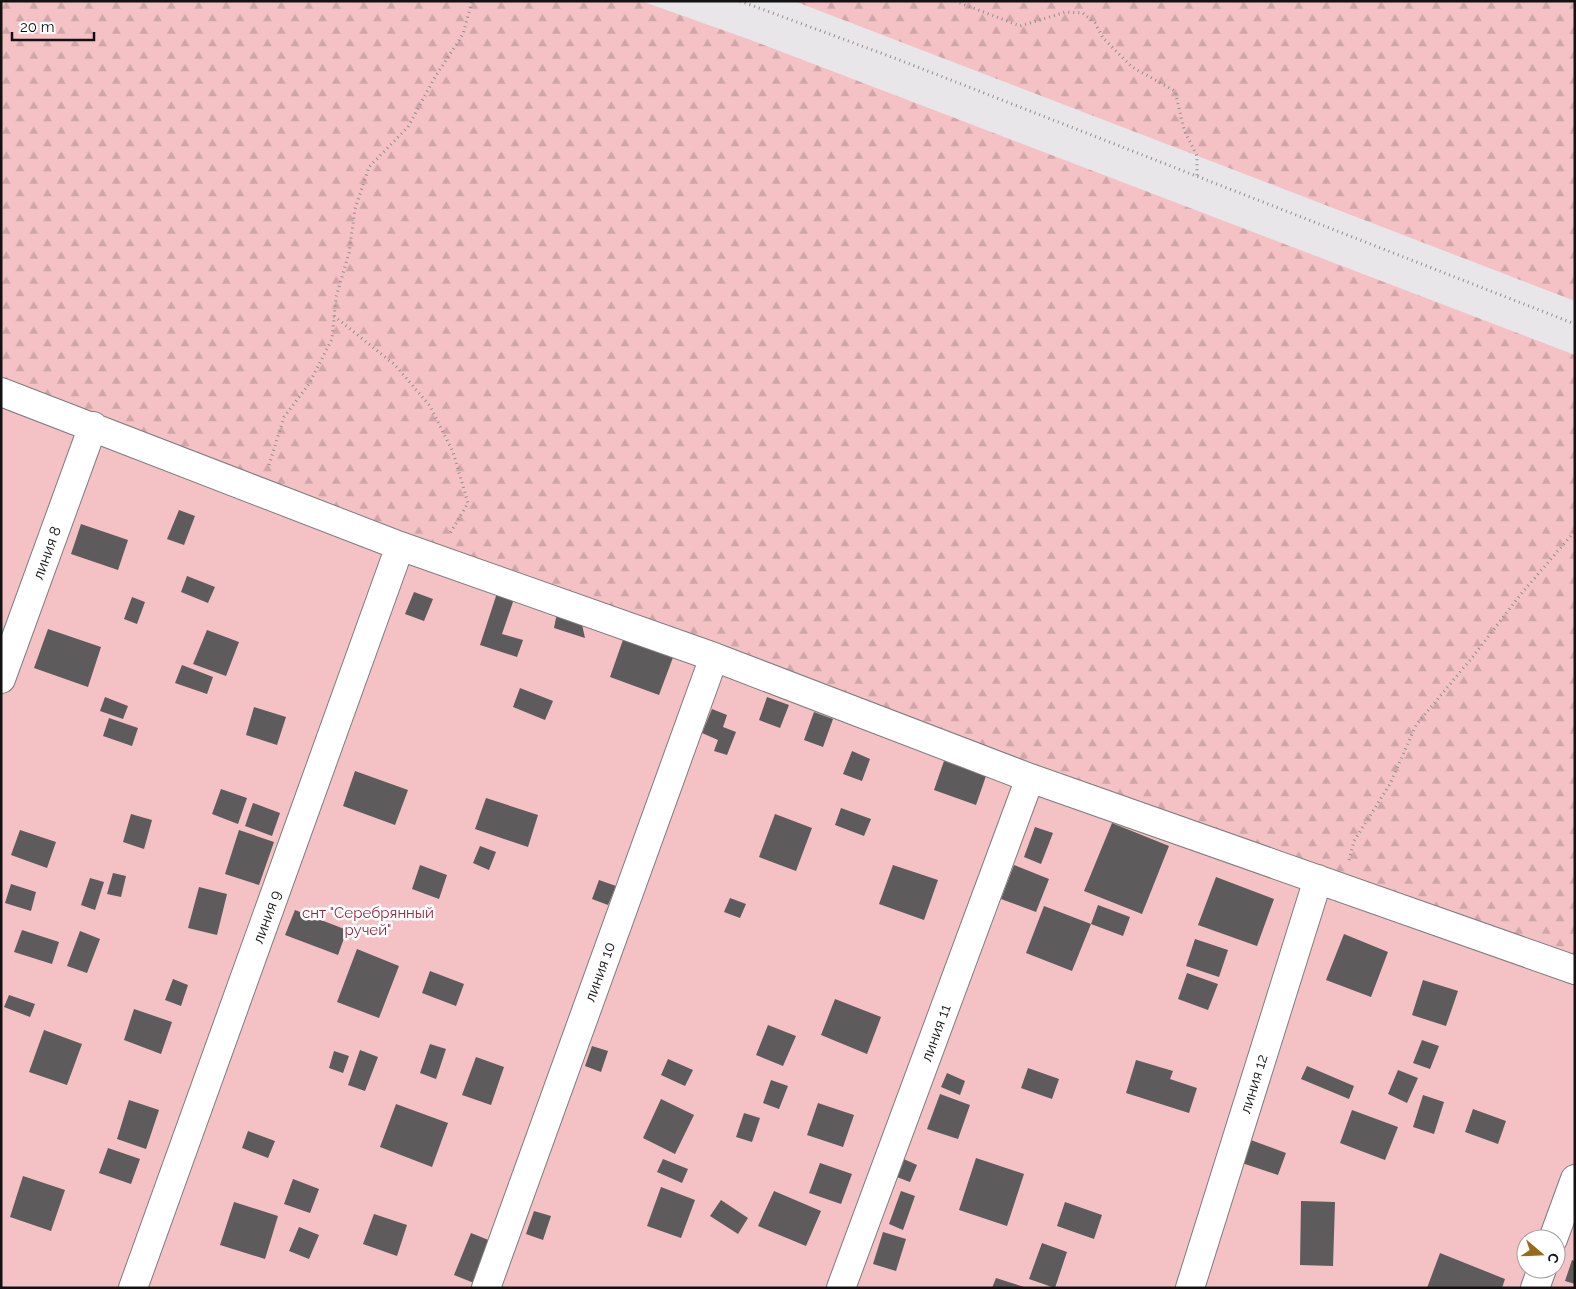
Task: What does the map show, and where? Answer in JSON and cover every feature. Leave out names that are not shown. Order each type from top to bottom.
[{"type":"street","points":[[1,392],[400,546],[714,657],[1030,778],[1575,970]]},
{"type":"street","name":"линия 8","points":[[1,679],[93,426]]},
{"type":"street","name":"линия 9","points":[[133,1288],[400,546]]},
{"type":"street","name":"линия 10","points":[[486,1288],[714,657]]},
{"type":"street","name":"линия 11","points":[[841,1288],[1030,778]]},
{"type":"street","name":"линия 12","points":[[1190,1288],[1330,884]]},
{"type":"street","points":[[1557,1229],[1575,1179]]},
{"type":"path","points":[[259,491],[274,452],[284,417],[309,384],[332,339],[336,297],[349,252],[355,209],[369,167],[408,127],[435,77],[463,34],[472,1]]},
{"type":"path","points":[[740,1],[906,63],[1575,324]]},
{"type":"path","points":[[955,1],[1020,26],[1066,12],[1083,12],[1095,24],[1103,38],[1132,67],[1175,91],[1184,130],[1197,156],[1197,178]]},
{"type":"path","points":[[334,316],[395,365],[430,406],[453,452],[468,503],[434,558]]},
{"type":"path","points":[[1330,884],[1354,840],[1390,784],[1416,725],[1575,531]]},
{"type":"green space","points":[[1,1],[641,1],[748,39],[1575,355],[1575,970],[1,392]]},
{"type":"green space","points":[[794,1],[1575,1],[1575,301]]},
{"type":"green space","name":"снт \"Серебрянный ручей\"","points":[[1,392],[1575,970],[1575,1288],[1,1288]]},
{"type":"building","points":[[179,510],[195,516],[184,545],[167,539]]},
{"type":"building","points":[[81,524],[128,540],[118,570],[71,554]]},
{"type":"building","points":[[187,576],[215,587],[208,603],[181,592]]},
{"type":"building","points":[[498,590],[515,596],[502,634],[523,640],[517,657],[480,645]]},
{"type":"building","points":[[414,592],[433,599],[424,621],[405,614]]},
{"type":"building","points":[[132,597],[145,602],[137,624],[124,619]]},
{"type":"building","points":[[557,613],[581,620],[585,638],[554,628]]},
{"type":"building","points":[[48,629],[101,647],[88,687],[34,668]]},
{"type":"building","points":[[207,630],[239,642],[226,676],[193,664]]},
{"type":"building","points":[[625,634],[675,652],[659,695],[610,677]]},
{"type":"building","points":[[182,665],[213,677],[207,694],[175,683]]},
{"type":"building","points":[[520,688],[553,701],[545,720],[513,707]]},
{"type":"building","points":[[105,697],[128,706],[123,719],[100,711]]},
{"type":"building","points":[[767,697],[789,705],[780,728],[759,720]]},
{"type":"building","points":[[254,707],[286,717],[277,745],[246,735]]},
{"type":"building","points":[[712,709],[727,715],[723,727],[736,732],[727,755],[714,751],[718,740],[702,733]]},
{"type":"building","points":[[814,712],[833,719],[823,747],[804,740]]},
{"type":"building","points":[[109,718],[138,728],[132,746],[103,736]]},
{"type":"building","points":[[852,751],[870,759],[862,781],[843,774]]},
{"type":"building","points":[[944,761],[986,776],[976,805],[934,790]]},
{"type":"building","points":[[355,771],[408,790],[395,825],[343,806]]},
{"type":"building","points":[[221,789],[247,798],[238,824],[212,814]]},
{"type":"building","points":[[486,798],[538,815],[528,847],[475,829]]},
{"type":"building","points":[[253,803],[280,813],[272,836],[245,826]]},
{"type":"building","points":[[841,808],[871,819],[864,836],[835,825]]},
{"type":"building","points":[[131,814],[152,820],[144,849],[123,842]]},
{"type":"building","points":[[775,814],[812,828],[796,871],[759,857]]},
{"type":"building","points":[[1112,823],[1169,846],[1142,914],[1084,891]]},
{"type":"building","points":[[1035,827],[1053,833],[1041,864],[1024,857]]},
{"type":"building","points":[[20,830],[56,842],[47,868],[11,855]]},
{"type":"building","points":[[239,830],[274,842],[259,885],[225,874]]},
{"type":"building","points":[[480,846],[496,852],[489,870],[473,863]]},
{"type":"building","points":[[420,865],[447,875],[439,899],[412,889]]},
{"type":"building","points":[[893,865],[938,880],[924,920],[879,904]]},
{"type":"building","points":[[1014,865],[1049,879],[1036,912],[1001,899]]},
{"type":"building","points":[[113,873],[126,876],[121,897],[107,894]]},
{"type":"building","points":[[1216,877],[1274,899],[1257,946],[1198,925]]},
{"type":"building","points":[[90,878],[104,882],[95,910],[81,905]]},
{"type":"building","points":[[599,880],[616,886],[608,905],[592,899]]},
{"type":"building","points":[[11,884],[36,892],[31,911],[5,903]]},
{"type":"building","points":[[199,887],[227,894],[217,935],[188,928]]},
{"type":"building","points":[[730,898],[746,904],[740,918],[724,912]]},
{"type":"building","points":[[1098,905],[1130,917],[1123,936],[1091,924]]},
{"type":"building","points":[[1044,906],[1091,924],[1072,971],[1026,953]]},
{"type":"building","points":[[295,910],[347,930],[338,955],[285,935]]},
{"type":"building","points":[[22,930],[59,942],[52,964],[14,952]]},
{"type":"building","points":[[80,931],[100,939],[87,973],[67,966]]},
{"type":"building","points":[[1344,934],[1388,952],[1371,997],[1326,980]]},
{"type":"building","points":[[1195,939],[1228,950],[1219,977],[1186,966]]},
{"type":"building","points":[[357,949],[399,966],[379,1018],[337,1002]]},
{"type":"building","points":[[430,971],[464,984],[456,1006],[422,993]]},
{"type":"building","points":[[1187,973],[1218,984],[1208,1010],[1178,999]]},
{"type":"building","points":[[173,979],[188,985],[181,1006],[165,1000]]},
{"type":"building","points":[[1423,980],[1458,991],[1446,1026],[1412,1015]]},
{"type":"building","points":[[9,995],[35,1004],[30,1017],[4,1007]]},
{"type":"building","points":[[835,999],[881,1017],[867,1054],[821,1035]]},
{"type":"building","points":[[134,1009],[172,1022],[161,1054],[124,1040]]},
{"type":"building","points":[[768,1025],[796,1036],[783,1066],[756,1055]]},
{"type":"building","points":[[44,1030],[82,1044],[67,1085],[29,1072]]},
{"type":"building","points":[[1422,1040],[1439,1046],[1430,1069],[1413,1063]]},
{"type":"building","points":[[430,1044],[446,1049],[436,1079],[420,1073]]},
{"type":"building","points":[[592,1046],[608,1051],[601,1072],[585,1066]]},
{"type":"building","points":[[360,1050],[378,1057],[365,1091],[348,1085]]},
{"type":"building","points":[[334,1051],[349,1056],[343,1073],[329,1068]]},
{"type":"building","points":[[476,1057],[504,1067],[491,1105],[462,1095]]},
{"type":"building","points":[[668,1059],[693,1070],[685,1086],[661,1075]]},
{"type":"building","points":[[1136,1060],[1173,1071],[1170,1079],[1197,1088],[1189,1113],[1126,1093]]},
{"type":"building","points":[[1307,1066],[1354,1086],[1349,1099],[1301,1079]]},
{"type":"building","points":[[1028,1068],[1059,1079],[1052,1099],[1021,1088]]},
{"type":"building","points":[[1398,1070],[1418,1078],[1407,1103],[1388,1094]]},
{"type":"building","points":[[947,1073],[965,1081],[960,1095],[941,1087]]},
{"type":"building","points":[[771,1080],[788,1086],[779,1109],[763,1103]]},
{"type":"building","points":[[940,1094],[970,1105],[958,1139],[927,1129]]},
{"type":"building","points":[[1423,1095],[1444,1102],[1434,1134],[1413,1127]]},
{"type":"building","points":[[661,1099],[694,1115],[675,1154],[643,1138]]},
{"type":"building","points":[[129,1100],[159,1110],[146,1149],[117,1139]]},
{"type":"building","points":[[818,1103],[854,1115],[843,1147],[807,1135]]},
{"type":"building","points":[[396,1104],[448,1123],[432,1167],[380,1147]]},
{"type":"building","points":[[1473,1109],[1506,1121],[1498,1144],[1465,1132]]},
{"type":"building","points":[[1352,1110],[1398,1127],[1385,1160],[1340,1143]]},
{"type":"building","points":[[744,1113],[760,1118],[752,1142],[736,1137]]},
{"type":"building","points":[[248,1131],[275,1141],[268,1158],[242,1148]]},
{"type":"building","points":[[1248,1139],[1286,1153],[1278,1175],[1239,1162]]},
{"type":"building","points":[[108,1148],[140,1159],[131,1184],[99,1173]]},
{"type":"building","points":[[897,1156],[917,1165],[910,1182],[889,1174]]},
{"type":"building","points":[[976,1158],[1024,1174],[1007,1226],[959,1210]]},
{"type":"building","points":[[663,1159],[688,1169],[682,1183],[657,1172]]},
{"type":"building","points":[[820,1163],[852,1174],[841,1204],[809,1193]]},
{"type":"building","points":[[23,1176],[65,1190],[51,1231],[10,1217]]},
{"type":"building","points":[[293,1179],[319,1189],[310,1213],[284,1204]]},
{"type":"building","points":[[661,1187],[695,1200],[681,1238],[647,1226]]},
{"type":"building","points":[[774,1191],[821,1211],[806,1246],[758,1226]]},
{"type":"building","points":[[901,1191],[915,1196],[903,1230],[889,1224]]},
{"type":"building","points":[[721,1200],[748,1218],[738,1234],[710,1216]]},
{"type":"building","points":[[1301,1201],[1335,1202],[1333,1266],[1300,1265]]},
{"type":"building","points":[[234,1202],[278,1216],[265,1259],[220,1245]]},
{"type":"building","points":[[1065,1202],[1102,1215],[1094,1239],[1057,1226]]},
{"type":"building","points":[[534,1211],[551,1216],[543,1240],[526,1234]]},
{"type":"building","points":[[374,1214],[407,1225],[397,1256],[363,1244]]},
{"type":"building","points":[[299,1227],[319,1235],[309,1259],[289,1251]]},
{"type":"building","points":[[883,1232],[906,1239],[896,1271],[873,1264]]},
{"type":"building","points":[[471,1233],[496,1243],[479,1285],[454,1275]]},
{"type":"building","points":[[1042,1243],[1067,1252],[1055,1288],[1029,1279]]},
{"type":"building","points":[[1440,1253],[1505,1279],[1502,1288],[1427,1288]]},
{"type":"building","points":[[1572,1260],[1575,1261],[1575,1284],[1565,1281]]},
{"type":"building","points":[[996,1278],[1024,1287],[1024,1288],[992,1288]]}]
